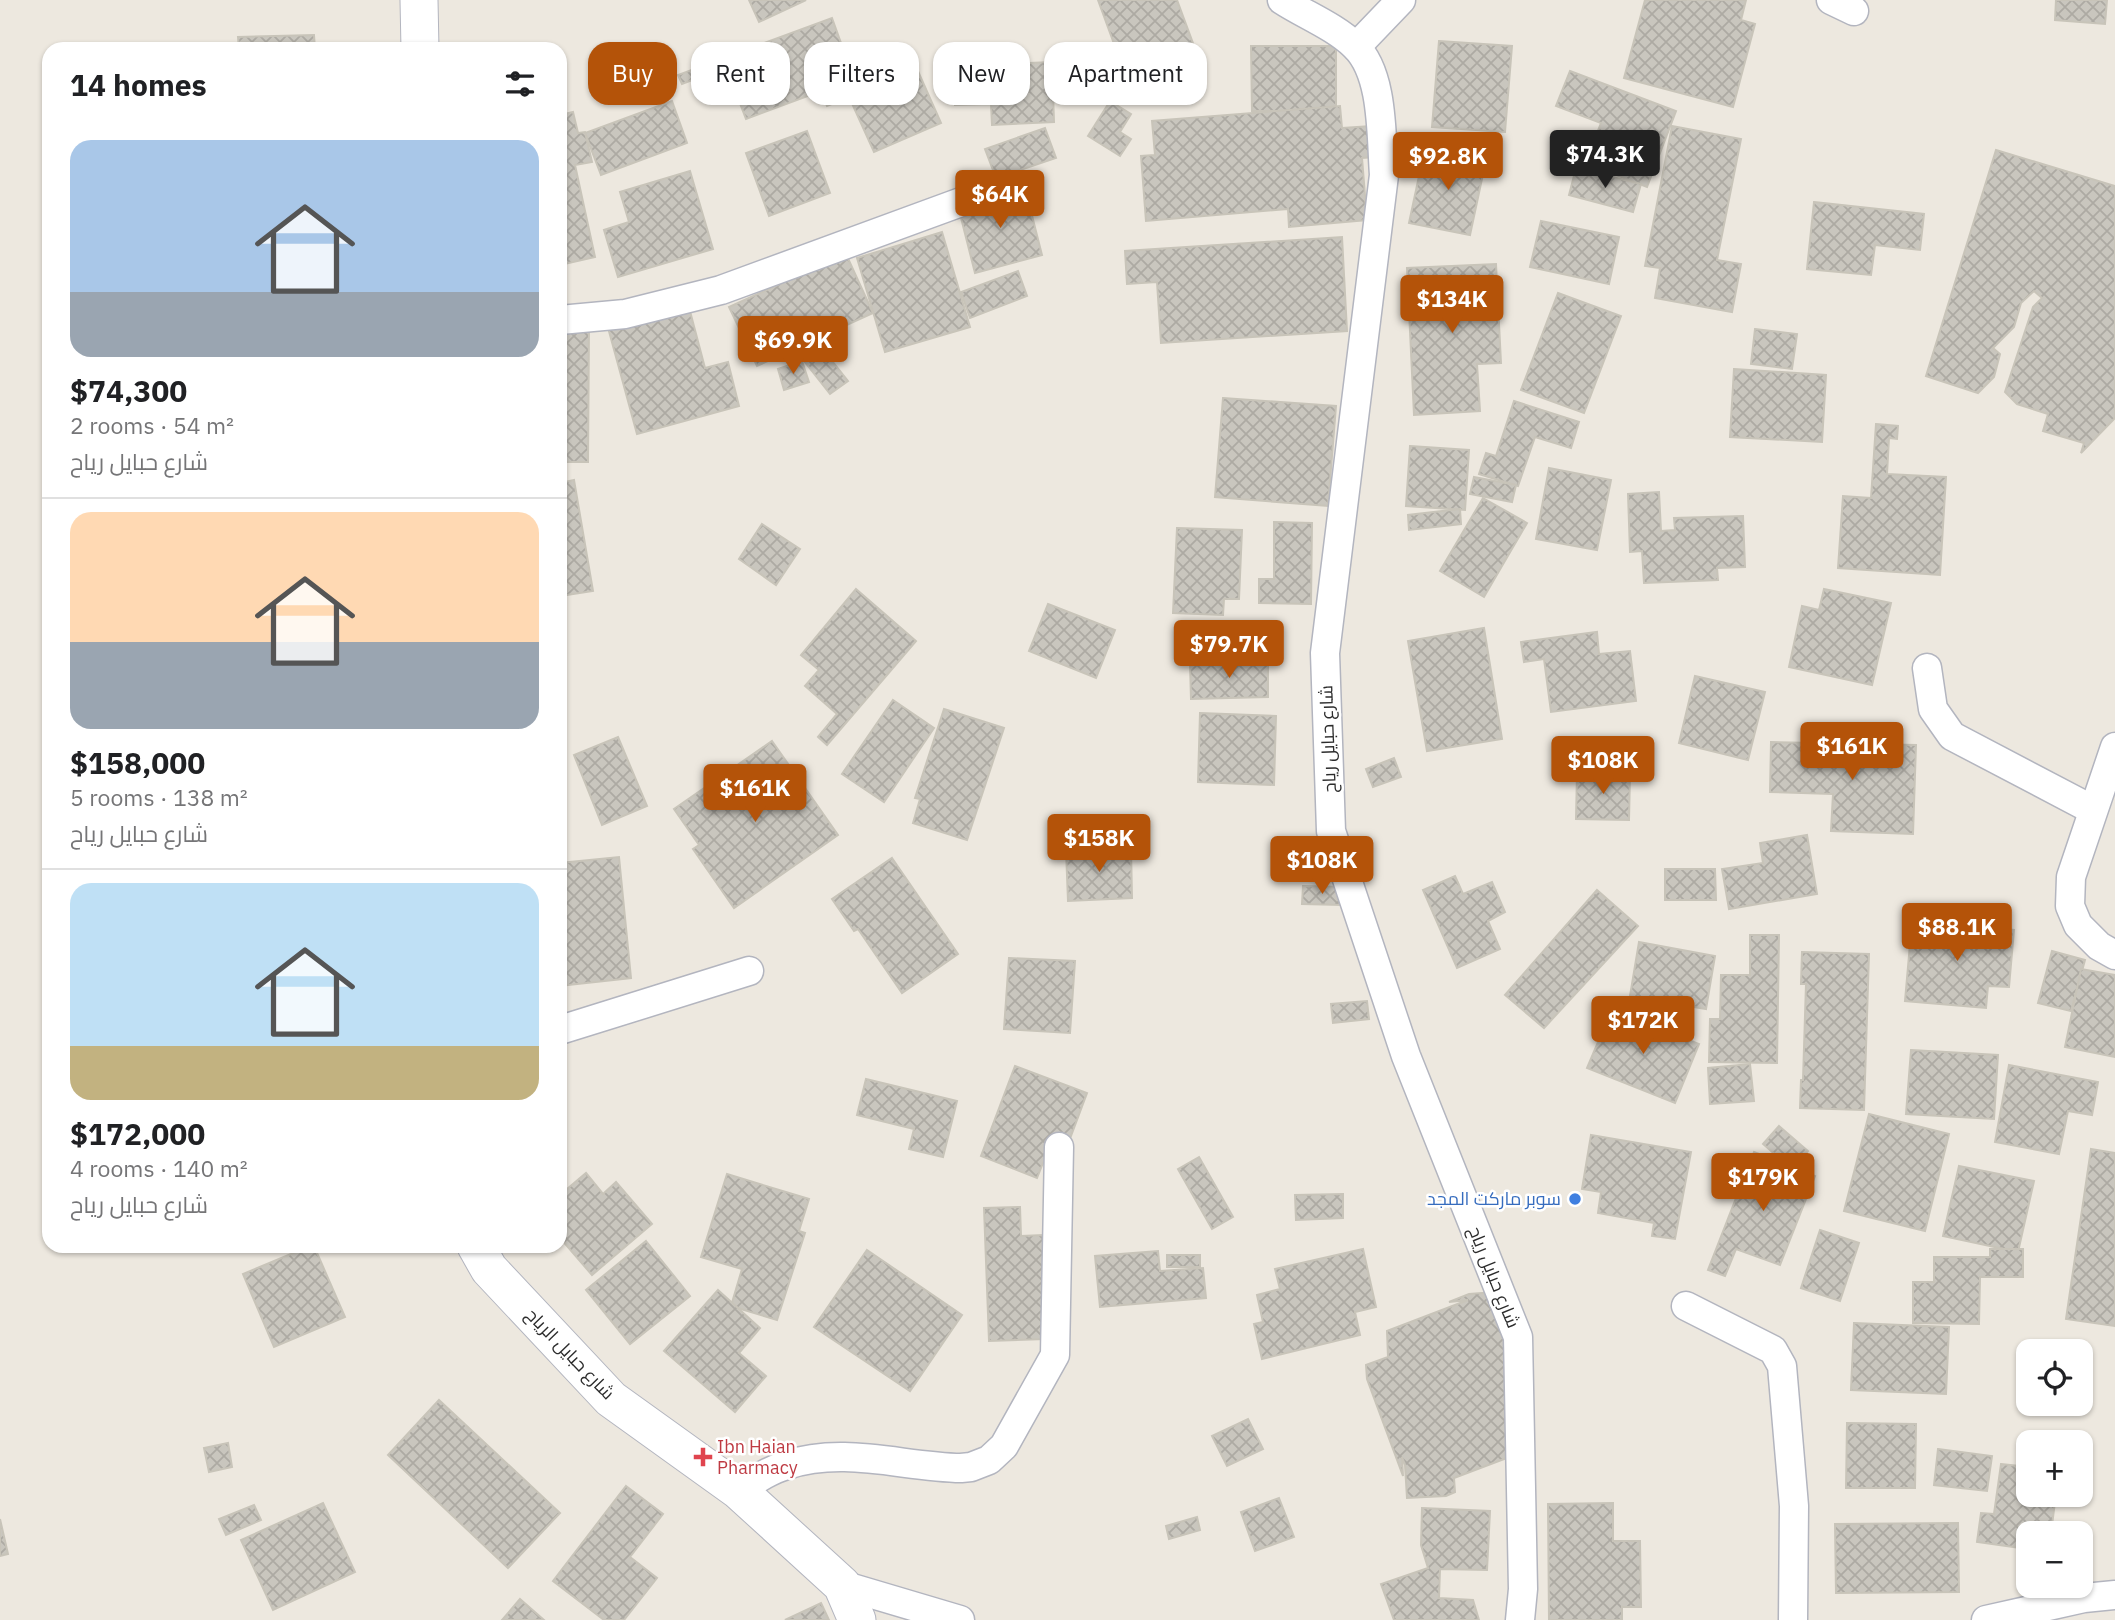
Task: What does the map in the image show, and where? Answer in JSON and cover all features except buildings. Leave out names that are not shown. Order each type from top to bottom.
[{"type":"street","points":[[419,0],[420,42]]},
{"type":"street","name":"شارع حبايل رياح","points":[[1282,0],[1335,31],[1356,47],[1371,69],[1378,102],[1384,175],[1325,653],[1331,831],[1406,1056],[1518,1337],[1523,1589],[1520,1620]]},
{"type":"street","points":[[1356,47],[1401,0]]},
{"type":"street","points":[[567,319],[625,314],[721,290],[972,198]]},
{"type":"street","points":[[1927,668],[1933,709],[1952,736],[2093,810]]},
{"type":"street","points":[[2115,747],[2071,877],[2070,906],[2078,925],[2099,946],[2115,956]]},
{"type":"street","points":[[567,1028],[749,971]]},
{"type":"street","points":[[739,1491],[761,1476],[785,1465],[810,1459],[836,1456],[961,1468],[980,1464],[997,1453],[1009,1439],[1055,1355],[1059,1147]]},
{"type":"street","name":"شارع حبايل الرياح","points":[[480,1253],[488,1269],[611,1399],[739,1491],[842,1585],[857,1620]]},
{"type":"street","points":[[1686,1306],[1773,1350],[1782,1366],[1794,1506],[1793,1620]]},
{"type":"street","points":[[842,1585],[960,1620]]},
{"type":"street","points":[[1986,1620],[2084,1598],[2115,1595]]},
{"type":"place","name":"سوبر ماركت المجد","points":[[1575,1199]]},
{"type":"place","name":"Ibn Haian Pharmacy","points":[[703,1457]]}]
